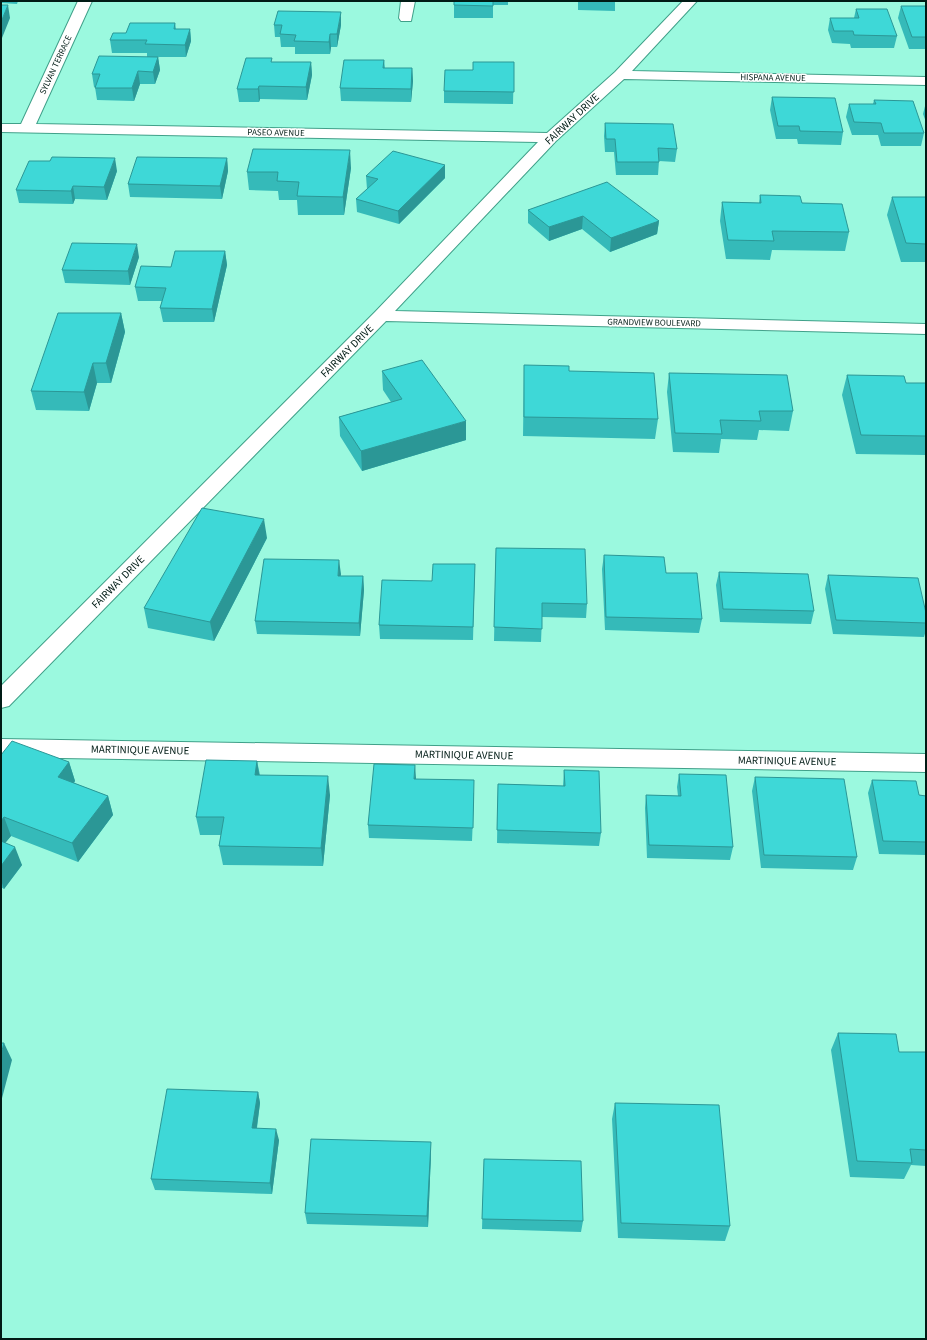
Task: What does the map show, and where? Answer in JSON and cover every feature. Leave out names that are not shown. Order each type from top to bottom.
[{"type":"street","name":"SYLVAN TERRACE","points":[[27,128],[85,1]]},
{"type":"street","points":[[406,18],[408,1]]},
{"type":"street","name":"FAIRWAY DRIVE","points":[[1,700],[381,316],[551,138],[620,75],[690,1]]},
{"type":"street","name":"HISPANA AVENUE","points":[[620,75],[926,81]]},
{"type":"street","name":"PASEO AVENUE","points":[[1,128],[551,138]]},
{"type":"street","name":"GRANDVIEW BOULEVARD","points":[[381,316],[926,329]]},
{"type":"street","name":"MARTINIQUE AVENUE","points":[[1,748],[926,763]]},
{"type":"building","points":[[454,1],[493,1],[493,6],[454,5]]},
{"type":"building","points":[[1,5],[8,5],[1,22]]},
{"type":"building","points":[[901,6],[926,6],[926,37],[912,37]]},
{"type":"building","points":[[856,9],[887,9],[897,36],[854,35],[853,31],[834,31],[830,18],[859,18]]},
{"type":"building","points":[[278,11],[341,12],[337,34],[330,34],[329,42],[294,41],[296,35],[280,34],[282,25],[274,25]]},
{"type":"building","points":[[130,23],[175,23],[174,29],[190,29],[185,45],[145,44],[147,40],[110,40],[113,33],[126,33]]},
{"type":"building","points":[[99,56],[158,57],[153,72],[138,71],[132,88],[95,88],[100,74],[92,74]]},
{"type":"building","points":[[246,58],[272,58],[271,62],[311,62],[306,87],[259,86],[258,89],[237,89]]},
{"type":"building","points":[[344,60],[384,60],[383,68],[412,68],[411,89],[340,88]]},
{"type":"building","points":[[473,62],[514,62],[514,92],[444,91],[445,70],[473,70]]},
{"type":"building","points":[[772,97],[835,98],[843,132],[800,131],[799,126],[778,126]]},
{"type":"building","points":[[874,100],[913,101],[924,133],[884,133],[881,123],[854,122],[849,104],[876,104]]},
{"type":"building","points":[[605,123],[673,124],[677,149],[658,148],[659,162],[617,162],[615,139],[606,139]]},
{"type":"building","points":[[253,149],[350,150],[343,197],[297,196],[299,182],[277,181],[278,172],[247,172]]},
{"type":"building","points":[[393,151],[445,165],[398,211],[356,199],[378,179],[366,176]]},
{"type":"building","points":[[52,157],[115,158],[104,187],[73,186],[71,191],[16,190],[29,161],[50,161]]},
{"type":"building","points":[[137,157],[227,158],[220,186],[128,184]]},
{"type":"building","points":[[607,182],[659,221],[611,238],[583,216],[549,227],[528,210]]},
{"type":"building","points":[[760,195],[800,196],[802,203],[842,204],[849,232],[772,231],[774,241],[728,240],[722,202],[761,203]]},
{"type":"building","points":[[892,197],[926,197],[926,244],[906,243]]},
{"type":"building","points":[[72,243],[137,244],[128,271],[62,270]]},
{"type":"building","points":[[175,251],[225,251],[212,309],[160,308],[166,288],[135,287],[141,266],[171,267]]},
{"type":"building","points":[[58,313],[121,313],[106,363],[93,363],[84,392],[31,391]]},
{"type":"building","points":[[422,360],[466,421],[361,451],[339,417],[402,399],[382,371]]},
{"type":"building","points":[[524,365],[569,366],[569,371],[654,373],[658,419],[524,417]]},
{"type":"building","points":[[669,373],[787,375],[793,411],[759,411],[761,421],[720,420],[722,434],[675,433]]},
{"type":"building","points":[[847,375],[904,376],[906,383],[926,383],[926,436],[861,435]]},
{"type":"building","points":[[202,508],[264,519],[210,622],[144,608]]},
{"type":"building","points":[[496,548],[585,549],[587,604],[542,603],[542,629],[494,627]]},
{"type":"building","points":[[604,555],[664,557],[666,573],[697,573],[702,619],[606,617]]},
{"type":"building","points":[[264,559],[339,560],[338,576],[363,576],[359,623],[255,621]]},
{"type":"building","points":[[433,564],[475,564],[473,627],[379,625],[382,580],[432,581]]},
{"type":"building","points":[[719,572],[808,574],[814,611],[723,609]]},
{"type":"building","points":[[828,575],[918,578],[926,613],[926,623],[836,620]]},
{"type":"building","points":[[12,741],[69,762],[58,777],[108,796],[72,843],[4,817],[1,821],[1,755]]},
{"type":"building","points":[[206,760],[257,761],[255,775],[328,776],[321,848],[219,846],[224,817],[196,817]]},
{"type":"building","points":[[374,764],[415,765],[414,779],[474,780],[473,828],[368,825]]},
{"type":"building","points":[[564,770],[599,771],[601,833],[497,830],[498,784],[565,786]]},
{"type":"building","points":[[679,774],[726,775],[733,847],[649,845],[646,795],[681,796]]},
{"type":"building","points":[[755,777],[844,779],[857,857],[764,855]]},
{"type":"building","points":[[872,780],[916,781],[919,795],[926,796],[926,842],[883,841]]},
{"type":"building","points":[[1,841],[15,847],[1,866]]},
{"type":"building","points":[[838,1033],[896,1034],[899,1052],[926,1052],[926,1150],[910,1149],[912,1163],[857,1161]]},
{"type":"building","points":[[1,1043],[4,1043],[1,1054]]},
{"type":"building","points":[[167,1089],[258,1092],[252,1128],[276,1129],[270,1183],[151,1179]]},
{"type":"building","points":[[615,1103],[719,1105],[730,1226],[621,1223]]},
{"type":"building","points":[[311,1139],[431,1142],[427,1216],[305,1213]]},
{"type":"building","points":[[484,1159],[581,1161],[583,1221],[482,1219]]}]
